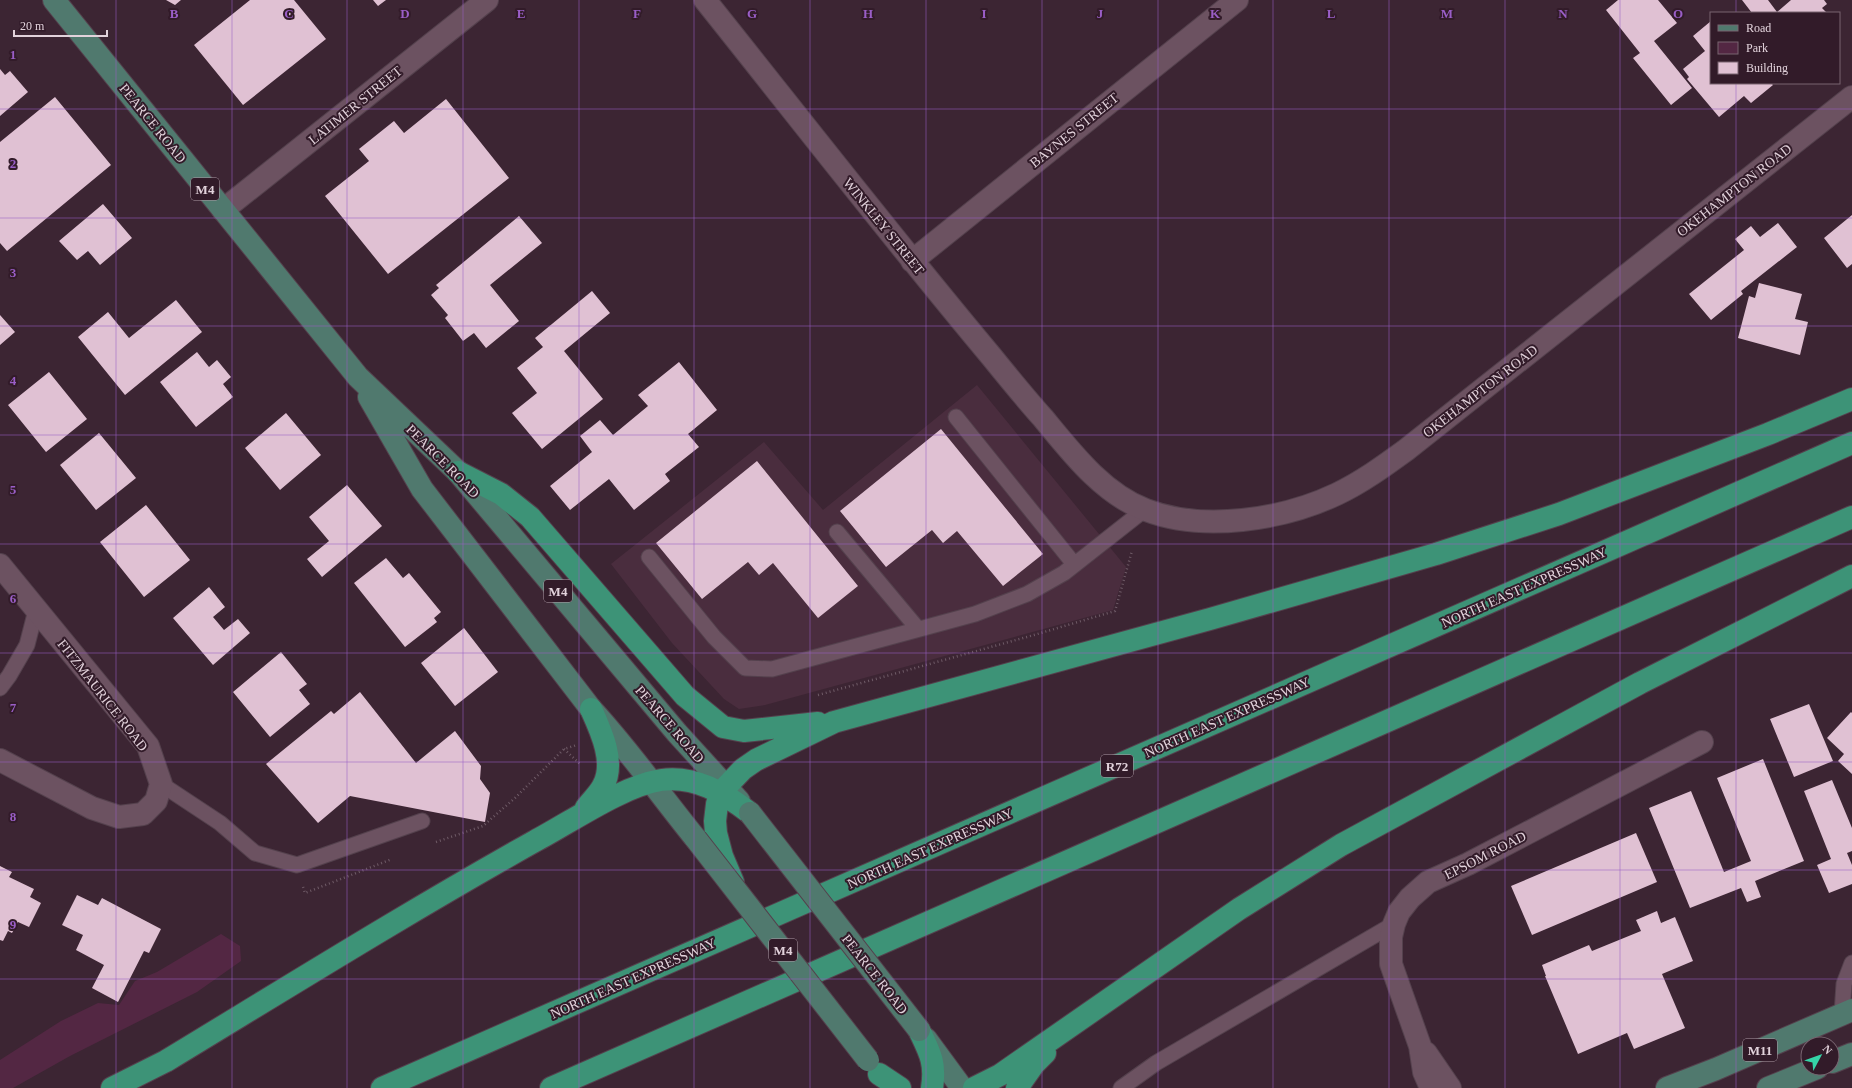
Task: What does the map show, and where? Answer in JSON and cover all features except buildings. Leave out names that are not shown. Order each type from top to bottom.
[{"type":"highway","points":[[458,472],[501,494],[530,517],[685,696],[723,727],[744,731],[834,722],[1436,554],[1559,514],[1768,434],[1852,399]]},
{"type":"highway","name":"NORTH EAST EXPRESSWAY","points":[[382,1088],[1852,443]]},
{"type":"highway","points":[[551,1088],[1852,517]]},
{"type":"highway","points":[[974,1088],[1000,1075],[1239,909],[1341,845],[1640,684],[1852,576]]},
{"type":"highway","points":[[579,817],[603,786],[608,772],[604,738],[591,709]]},
{"type":"highway","points":[[706,836],[724,789],[743,769],[756,760],[834,722]]},
{"type":"highway","points":[[112,1088],[166,1060],[500,861],[614,796],[650,783],[674,779],[724,789],[750,813]]},
{"type":"highway","points":[[1017,1088],[1034,1064],[1072,1024]]},
{"type":"highway","points":[[919,1030],[930,1052],[934,1072],[932,1088]]},
{"type":"highway","points":[[879,1074],[900,1088]]},
{"type":"main road","name":"PEARCE ROAD","points":[[54,0],[358,378],[458,472],[724,789]]},
{"type":"main road","name":"PEARCE ROAD","points":[[358,378],[422,489],[591,709],[614,735],[650,783],[706,836],[736,890],[879,1074]]},
{"type":"main road","name":"PEARCE ROAD","points":[[750,813],[919,1030],[962,1088]]},
{"type":"main road","name":"M11","points":[[1667,1088],[1716,1069],[1847,1012]]},
{"type":"main road","points":[[1840,1059],[1852,1054]]},
{"type":"main road","points":[[1768,1088],[1800,1075]]},
{"type":"street","name":"LATIMER STREET","points":[[223,210],[487,0]]},
{"type":"street","name":"WINKLEY STREET","points":[[705,0],[912,261],[1067,448]]},
{"type":"street","name":"BAYNES STREET","points":[[912,261],[1237,0]]},
{"type":"street","name":"OKEHAMPTON ROAD","points":[[1067,448],[1096,478],[1120,496],[1144,510],[1180,520],[1203,522],[1258,518],[1301,508],[1336,494],[1372,475],[1406,450],[1852,97]]},
{"type":"street","name":"FITZMAURICE ROAD","points":[[0,565],[148,746],[161,784]]},
{"type":"street","name":"EPSOM ROAD","points":[[1431,1088],[1424,1072],[1420,1046],[1391,964],[1390,949],[1394,924],[1410,898],[1428,882],[1468,864],[1702,742]]},
{"type":"street","points":[[0,760],[92,808],[119,817],[143,814],[156,801],[161,784]]},
{"type":"street","name":"EPSOM ROAD","points":[[1420,1046],[1436,1066],[1450,1088]]},
{"type":"lane","points":[[956,417],[1074,564]]},
{"type":"lane","points":[[649,557],[714,638],[745,668],[772,669],[975,614],[1027,594],[1064,573],[1144,510]]},
{"type":"lane","points":[[837,532],[918,629]]},
{"type":"lane","points":[[0,688],[9,676],[27,645],[36,610]]},
{"type":"lane","points":[[161,784],[220,823],[255,853],[296,865],[422,822]]},
{"type":"lane","points":[[1121,1088],[1156,1062],[1394,924]]},
{"type":"lane","points":[[1847,1012],[1844,984],[1852,963]]},
{"type":"path","points":[[810,697],[1115,611],[1137,534],[1124,526]]},
{"type":"path","points":[[429,845],[483,826],[515,798],[564,749],[604,738]]},
{"type":"path","points":[[296,865],[305,893],[400,856]]},
{"type":"shaded area","points":[[977,385],[1126,567],[1113,610],[765,705],[739,709],[724,699],[672,643],[611,564],[764,442],[823,510]]},
{"type":"green space","points":[[221,934],[240,946],[241,961],[197,992],[70,1056],[13,1088],[0,1088],[0,1060],[61,1021],[98,1003],[119,1005],[135,981],[157,972]]}]
